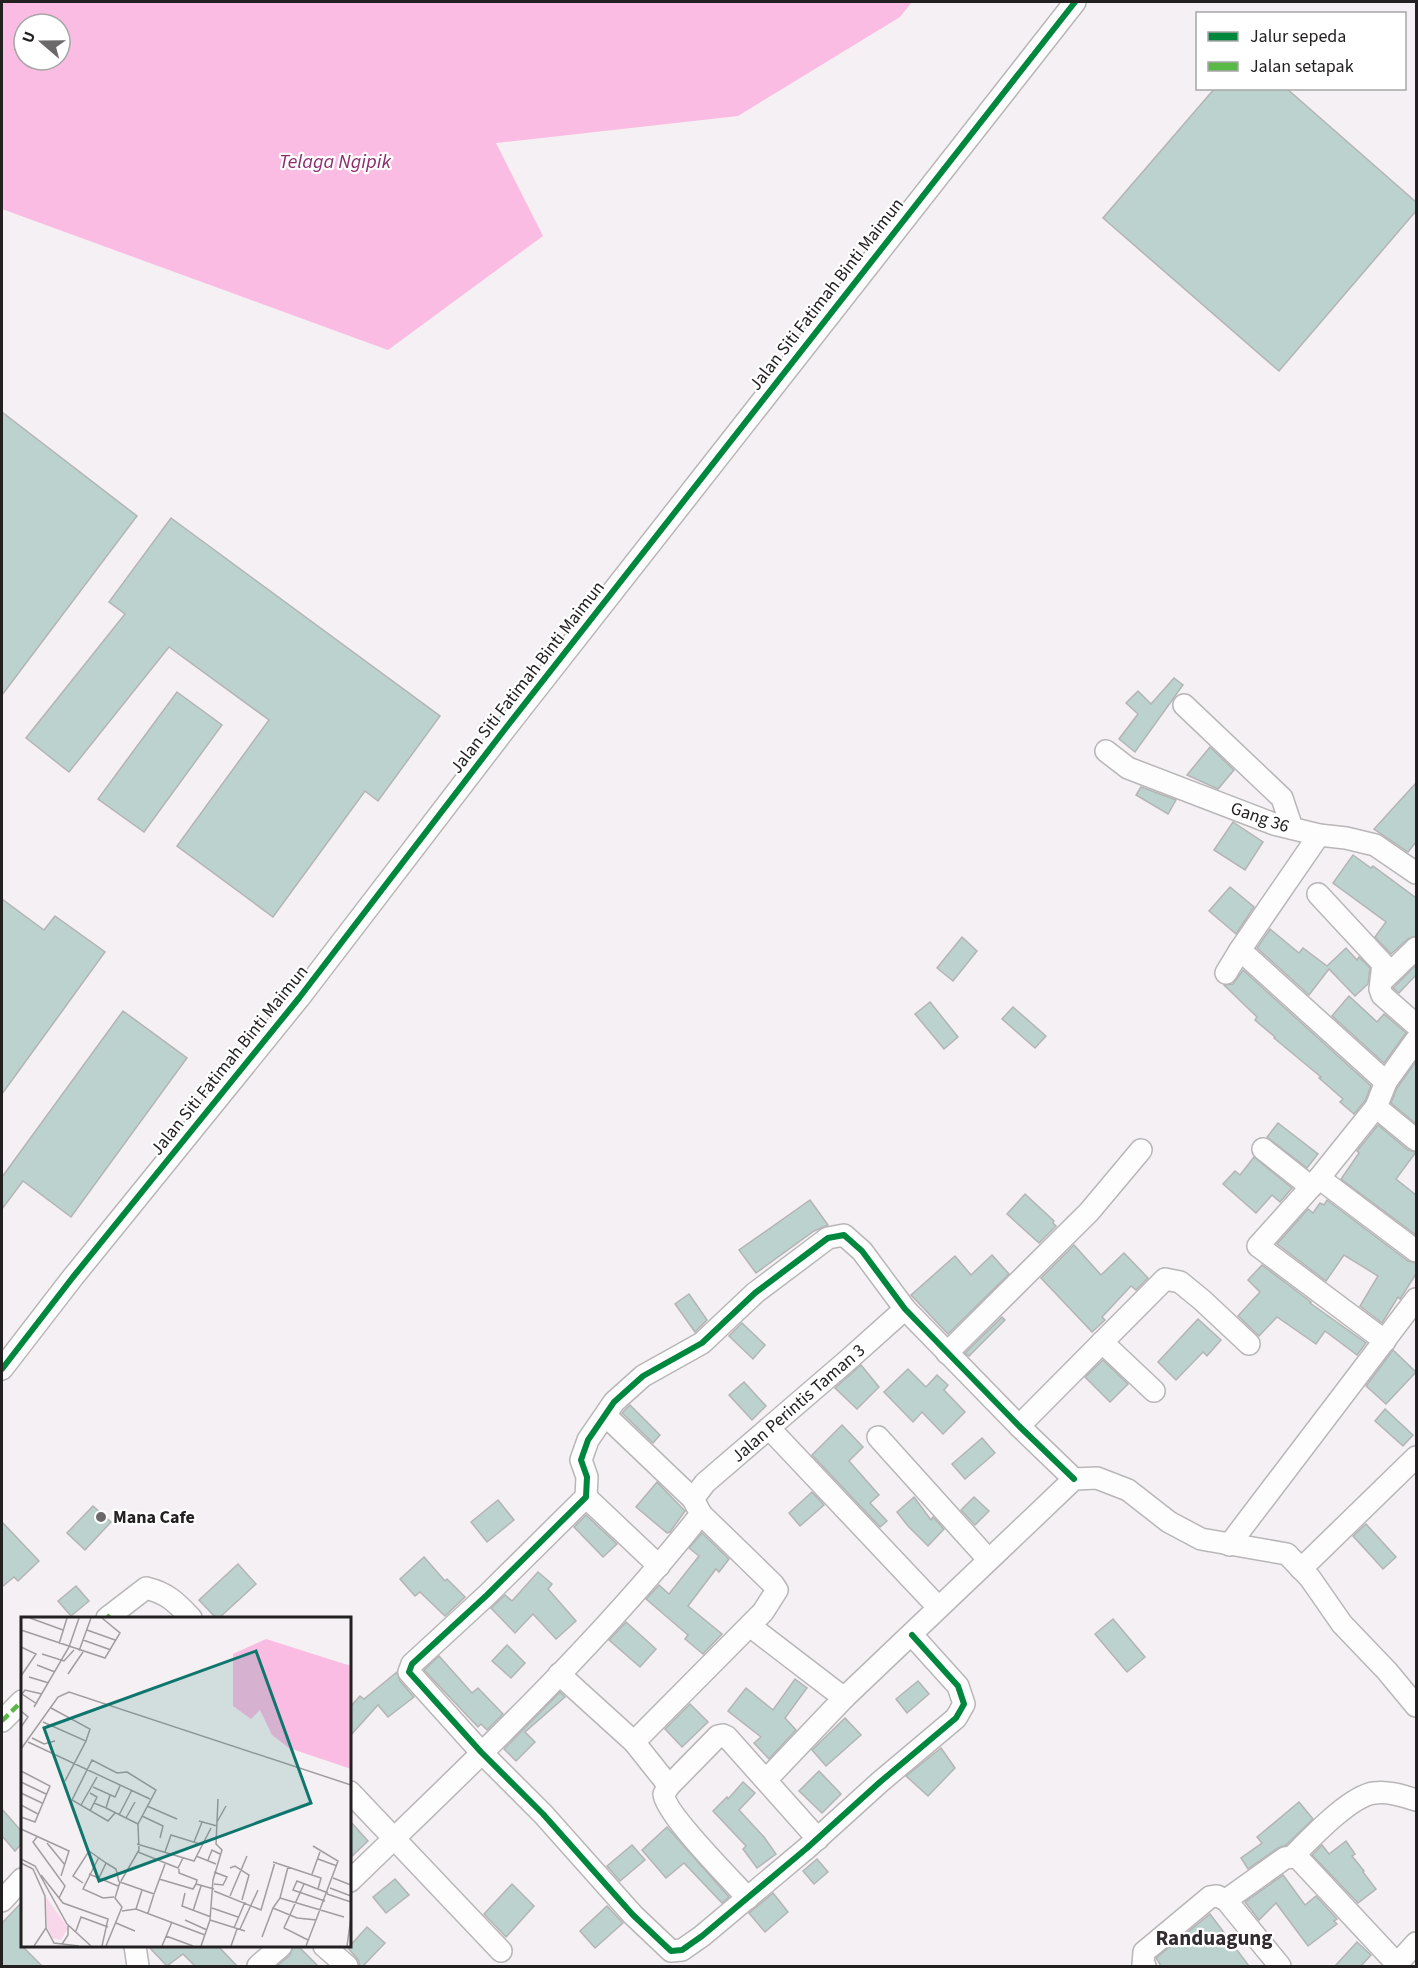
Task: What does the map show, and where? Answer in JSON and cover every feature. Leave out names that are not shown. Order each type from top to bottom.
[{"type":"street","name":"Jalan Siti Fatimah Binti Maimun","points":[[2,1369],[73,1276],[299,998],[505,729],[1075,2]]},
{"type":"street","points":[[1184,705],[1282,798],[1292,828]]},
{"type":"street","name":"Gang 36","points":[[1106,751],[1128,768],[1274,824],[1375,845],[1416,873]]},
{"type":"street","points":[[1226,973],[1319,835]]},
{"type":"street","points":[[1318,894],[1383,964],[1380,989],[1382,995],[1416,1025]]},
{"type":"street","points":[[1382,981],[1416,948]]},
{"type":"street","points":[[1240,950],[1386,1082]]},
{"type":"street","points":[[1385,1341],[1258,1246],[1377,1107],[1386,1082],[1416,1040]]},
{"type":"street","points":[[1377,1107],[1416,1140]]},
{"type":"street","points":[[1263,1149],[1416,1251]]},
{"type":"street","points":[[947,1353],[1089,1212],[1141,1150]]},
{"type":"street","points":[[912,1635],[958,1686],[964,1704],[956,1718],[880,1782],[818,1839],[696,1941],[682,1950],[672,1951],[633,1915],[543,1814],[482,1752],[410,1672],[410,1668],[586,1497],[587,1478],[581,1460],[588,1440],[614,1402],[643,1376],[702,1343],[755,1293],[828,1238],[844,1235],[862,1251],[905,1309],[1074,1479]]},
{"type":"street","points":[[1019,1426],[1162,1281],[1180,1282],[1202,1299],[1249,1344]]},
{"type":"street","points":[[1228,1545],[1416,1299]]},
{"type":"street","name":"Jalan Perintis Taman 3","points":[[351,1880],[559,1674],[659,1566],[697,1507],[705,1483],[905,1309]]},
{"type":"street","points":[[1102,1342],[1154,1391]]},
{"type":"street","points":[[606,1416],[774,1584],[777,1590],[763,1612],[750,1626],[634,1742]]},
{"type":"street","points":[[769,1428],[938,1607]]},
{"type":"street","points":[[878,1437],[988,1559]]},
{"type":"street","points":[[1301,1569],[1416,1456]]},
{"type":"street","points":[[766,1780],[844,1698],[1074,1479],[1097,1478],[1128,1490],[1169,1522],[1201,1539],[1287,1554],[1310,1578],[1342,1624],[1387,1671],[1416,1706]]},
{"type":"street","points":[[586,1497],[659,1566]]},
{"type":"street","points":[[108,1617],[146,1588],[162,1592],[190,1617]]},
{"type":"street","points":[[750,1626],[844,1698]]},
{"type":"street","points":[[559,1674],[634,1742],[669,1786]]},
{"type":"street","points":[[2,1721],[21,1702]]},
{"type":"street","points":[[748,1898],[665,1802],[664,1794],[669,1786],[718,1736],[727,1737],[818,1839]]},
{"type":"street","points":[[351,1793],[501,1951]]},
{"type":"street","points":[[1292,1857],[1317,1832],[1352,1803],[1373,1793],[1399,1794],[1416,1800]]},
{"type":"street","points":[[1226,1900],[1285,1858],[1292,1857],[1299,1859],[1396,1965],[1416,1943]]},
{"type":"street","points":[[2,1901],[21,1880]]},
{"type":"street","points":[[1145,1966],[1143,1964],[1144,1952],[1210,1897],[1217,1896],[1226,1900],[1280,1966]]},
{"type":"street","points":[[135,1947],[138,1966]]},
{"type":"street","points":[[258,1966],[280,1947]]},
{"type":"street","points":[[325,1947],[347,1966]]},
{"type":"water","name":"Telaga Ngipik","points":[[2,2],[912,2],[900,17],[738,116],[496,143],[543,236],[388,350],[2,209]]},
{"type":"building","points":[[1213,90],[1288,90],[1416,202],[1416,211],[1279,371],[1103,218]]},
{"type":"building","points":[[2,412],[137,516],[2,695]]},
{"type":"building","points":[[171,518],[440,716],[378,801],[365,791],[273,917],[177,846],[269,720],[169,647],[69,772],[26,738],[125,614],[109,602]]},
{"type":"building","points":[[1174,678],[1183,685],[1135,752],[1119,739],[1138,714],[1126,703],[1138,691],[1151,704]]},
{"type":"building","points":[[177,692],[222,725],[144,832],[98,799]]},
{"type":"building","points":[[1210,747],[1234,770],[1218,789],[1187,775]]},
{"type":"building","points":[[1416,783],[1416,842],[1408,852],[1374,829]]},
{"type":"building","points":[[1141,787],[1176,800],[1168,814],[1136,795]]},
{"type":"building","points":[[1233,822],[1263,842],[1245,870],[1214,850]]},
{"type":"building","points":[[1353,855],[1371,868],[1373,866],[1416,898],[1416,936],[1408,939],[1391,954],[1375,937],[1386,922],[1333,883]]},
{"type":"building","points":[[1230,887],[1254,907],[1236,934],[1209,911]]},
{"type":"building","points":[[2,899],[44,930],[55,916],[105,952],[2,1094]]},
{"type":"building","points":[[1270,929],[1299,953],[1303,948],[1327,966],[1346,948],[1357,960],[1359,957],[1370,968],[1368,984],[1355,996],[1329,969],[1309,995],[1257,948]]},
{"type":"building","points":[[962,937],[977,951],[953,981],[937,968]]},
{"type":"building","points":[[1416,965],[1416,975],[1399,993],[1393,988]]},
{"type":"building","points":[[1243,970],[1371,1086],[1365,1101],[1354,1114],[1340,1102],[1343,1099],[1319,1078],[1321,1077],[1255,1020],[1257,1017],[1224,985],[1233,984]]},
{"type":"building","points":[[1349,996],[1377,1022],[1384,1014],[1406,1033],[1384,1063],[1332,1016]]},
{"type":"building","points":[[930,1002],[958,1037],[944,1049],[915,1014]]},
{"type":"building","points":[[1013,1007],[1046,1036],[1035,1048],[1002,1019]]},
{"type":"building","points":[[123,1011],[187,1058],[71,1217],[23,1181],[2,1209],[2,1177]]},
{"type":"building","points":[[1416,1061],[1416,1124],[1391,1103],[1397,1088]]},
{"type":"building","points":[[1278,1123],[1318,1154],[1307,1168],[1267,1137]]},
{"type":"building","points":[[1378,1125],[1408,1150],[1416,1152],[1396,1179],[1416,1195],[1416,1235],[1341,1179],[1359,1153],[1357,1151]]},
{"type":"building","points":[[1254,1157],[1292,1188],[1280,1202],[1272,1195],[1256,1213],[1223,1184],[1235,1171],[1240,1175]]},
{"type":"building","points":[[1025,1194],[1054,1221],[1056,1226],[1039,1243],[1007,1214]]},
{"type":"building","points":[[810,1200],[828,1225],[814,1231],[756,1273],[739,1250]]},
{"type":"building","points":[[1327,1200],[1408,1261],[1416,1263],[1416,1274],[1382,1323],[1360,1306],[1378,1276],[1344,1255],[1326,1281],[1277,1244],[1308,1209],[1313,1213],[1320,1203],[1324,1205]]},
{"type":"building","points":[[1074,1245],[1101,1275],[1124,1253],[1148,1278],[1136,1290],[1131,1286],[1102,1317],[1105,1320],[1092,1332],[1041,1278]]},
{"type":"building","points":[[992,1255],[1009,1274],[948,1334],[911,1295],[955,1256],[971,1275]]},
{"type":"building","points":[[1262,1265],[1366,1343],[1357,1355],[1325,1331],[1316,1344],[1277,1317],[1259,1336],[1238,1316],[1260,1292],[1248,1280]]},
{"type":"building","points":[[689,1294],[707,1320],[695,1332],[675,1304]]},
{"type":"building","points":[[1002,1317],[1005,1320],[969,1356],[965,1353]]},
{"type":"building","points":[[1198,1319],[1221,1340],[1207,1356],[1203,1352],[1176,1380],[1158,1362]]},
{"type":"building","points":[[742,1323],[765,1345],[753,1359],[729,1336]]},
{"type":"building","points":[[1393,1350],[1416,1372],[1386,1404],[1366,1386]]},
{"type":"building","points":[[1103,1360],[1128,1384],[1110,1402],[1085,1377]]},
{"type":"building","points":[[861,1365],[879,1387],[857,1409],[835,1388]]},
{"type":"building","points":[[908,1369],[926,1387],[937,1375],[948,1385],[944,1390],[965,1412],[943,1434],[922,1412],[913,1422],[884,1392]]},
{"type":"building","points":[[744,1382],[766,1406],[752,1420],[729,1395]]},
{"type":"building","points":[[630,1405],[660,1435],[653,1443],[622,1413]]},
{"type":"building","points":[[1385,1409],[1413,1435],[1403,1446],[1375,1421]]},
{"type":"building","points":[[842,1425],[863,1447],[849,1461],[879,1495],[870,1503],[887,1521],[880,1527],[812,1455]]},
{"type":"building","points":[[982,1438],[995,1453],[965,1479],[952,1464]]},
{"type":"building","points":[[657,1482],[685,1511],[667,1533],[636,1507]]},
{"type":"building","points":[[812,1492],[824,1505],[800,1526],[789,1513]]},
{"type":"building","points":[[914,1497],[931,1520],[933,1517],[944,1529],[928,1546],[897,1512]]},
{"type":"building","points":[[974,1497],[989,1511],[975,1525],[961,1510]]},
{"type":"building","points":[[498,1500],[514,1520],[487,1542],[471,1522]]},
{"type":"building","points":[[93,1506],[111,1522],[85,1550],[67,1533]]},
{"type":"building","points":[[586,1515],[617,1544],[603,1557],[574,1527]]},
{"type":"building","points":[[2,1522],[39,1561],[18,1581],[14,1577],[2,1587]]},
{"type":"building","points":[[1366,1524],[1396,1557],[1383,1569],[1353,1536]]},
{"type":"building","points":[[702,1533],[729,1559],[719,1572],[716,1569],[688,1606],[722,1634],[703,1654],[685,1639],[688,1635],[646,1599],[659,1585],[669,1594],[699,1556],[689,1548]]},
{"type":"building","points":[[424,1557],[445,1581],[447,1579],[465,1597],[445,1616],[420,1592],[415,1596],[400,1579]]},
{"type":"building","points":[[238,1564],[256,1584],[220,1617],[215,1617],[199,1600]]},
{"type":"building","points":[[538,1572],[552,1584],[548,1589],[576,1621],[556,1639],[533,1614],[515,1633],[491,1608],[505,1595],[512,1601]]},
{"type":"building","points":[[76,1586],[89,1601],[71,1616],[58,1601]]},
{"type":"building","points":[[1113,1619],[1145,1657],[1127,1672],[1095,1634]]},
{"type":"building","points":[[626,1622],[656,1649],[640,1667],[609,1640]]},
{"type":"building","points":[[507,1645],[525,1663],[511,1678],[492,1661]]},
{"type":"building","points":[[439,1656],[472,1693],[478,1688],[503,1714],[487,1730],[481,1724],[478,1727],[424,1670]]},
{"type":"building","points":[[397,1672],[400,1681],[414,1697],[388,1717],[378,1705],[351,1735],[351,1706],[360,1696],[364,1699]]},
{"type":"building","points":[[795,1679],[807,1688],[785,1718],[796,1730],[769,1759],[754,1743],[761,1737],[728,1711],[746,1688],[773,1710]]},
{"type":"building","points":[[918,1681],[929,1694],[907,1713],[896,1699]]},
{"type":"building","points":[[560,1692],[565,1697],[525,1732],[535,1742],[516,1761],[504,1749]]},
{"type":"building","points":[[690,1704],[708,1722],[682,1747],[665,1729]]},
{"type":"building","points":[[845,1718],[861,1735],[826,1766],[812,1750]]},
{"type":"building","points":[[941,1748],[955,1768],[928,1796],[906,1776]]},
{"type":"building","points":[[819,1771],[841,1794],[822,1813],[799,1791]]},
{"type":"building","points":[[743,1782],[755,1793],[739,1810],[776,1854],[757,1868],[743,1849],[746,1846],[713,1811]]},
{"type":"building","points":[[1299,1802],[1313,1819],[1286,1845],[1248,1869],[1241,1858],[1262,1843],[1257,1837]]},
{"type":"building","points":[[2,1809],[21,1831],[21,1844],[15,1851],[2,1836]]},
{"type":"building","points":[[351,1822],[368,1841],[351,1857]]},
{"type":"building","points":[[667,1827],[729,1897],[722,1903],[684,1863],[666,1878],[642,1850]]},
{"type":"building","points":[[1346,1841],[1355,1854],[1352,1856],[1376,1889],[1358,1903],[1312,1855],[1322,1845],[1329,1854]]},
{"type":"building","points":[[632,1845],[645,1860],[620,1881],[607,1866]]},
{"type":"building","points":[[817,1859],[828,1872],[814,1884],[803,1871]]},
{"type":"building","points":[[1283,1875],[1305,1905],[1316,1896],[1337,1919],[1334,1921],[1337,1924],[1308,1946],[1276,1903],[1259,1920],[1245,1902]]},
{"type":"building","points":[[395,1879],[409,1895],[386,1913],[373,1897]]},
{"type":"building","points":[[512,1884],[534,1906],[506,1937],[484,1914]]},
{"type":"building","points":[[773,1893],[788,1912],[765,1932],[749,1913]]},
{"type":"building","points":[[21,1903],[21,1947],[42,1966],[2,1966],[2,1923]]},
{"type":"building","points":[[607,1906],[623,1923],[595,1948],[580,1931]]},
{"type":"building","points":[[1210,1914],[1249,1966],[1161,1966],[1156,1958]]},
{"type":"building","points":[[367,1927],[385,1943],[363,1966],[359,1966],[359,1961],[348,1948]]},
{"type":"building","points":[[1357,1942],[1371,1955],[1361,1966],[1335,1966]]},
{"type":"building","points":[[149,1947],[219,1947],[237,1966],[195,1966],[183,1954],[167,1966]]},
{"type":"building","points":[[293,1947],[299,1947],[318,1966],[277,1966],[290,1955]]},
{"type":"marked path","points":[[2,1721],[21,1702]]},
{"type":"cycle path","points":[[2,1369],[73,1277],[299,998],[505,729],[1075,2]]},
{"type":"cycle path","points":[[912,1635],[958,1686],[964,1704],[956,1718],[702,1936],[682,1950],[671,1951],[633,1915],[543,1814],[481,1752],[409,1672],[412,1664],[487,1595],[586,1497],[587,1477],[581,1460],[588,1440],[614,1402],[643,1376],[702,1343],[755,1293],[828,1238],[844,1235],[862,1251],[905,1309],[1074,1479]]},
{"type":"place","name":"Mana Cafe","points":[[101,1517]]},
{"type":"district","name":"Randuagung","points":[[1214,1938]]}]
